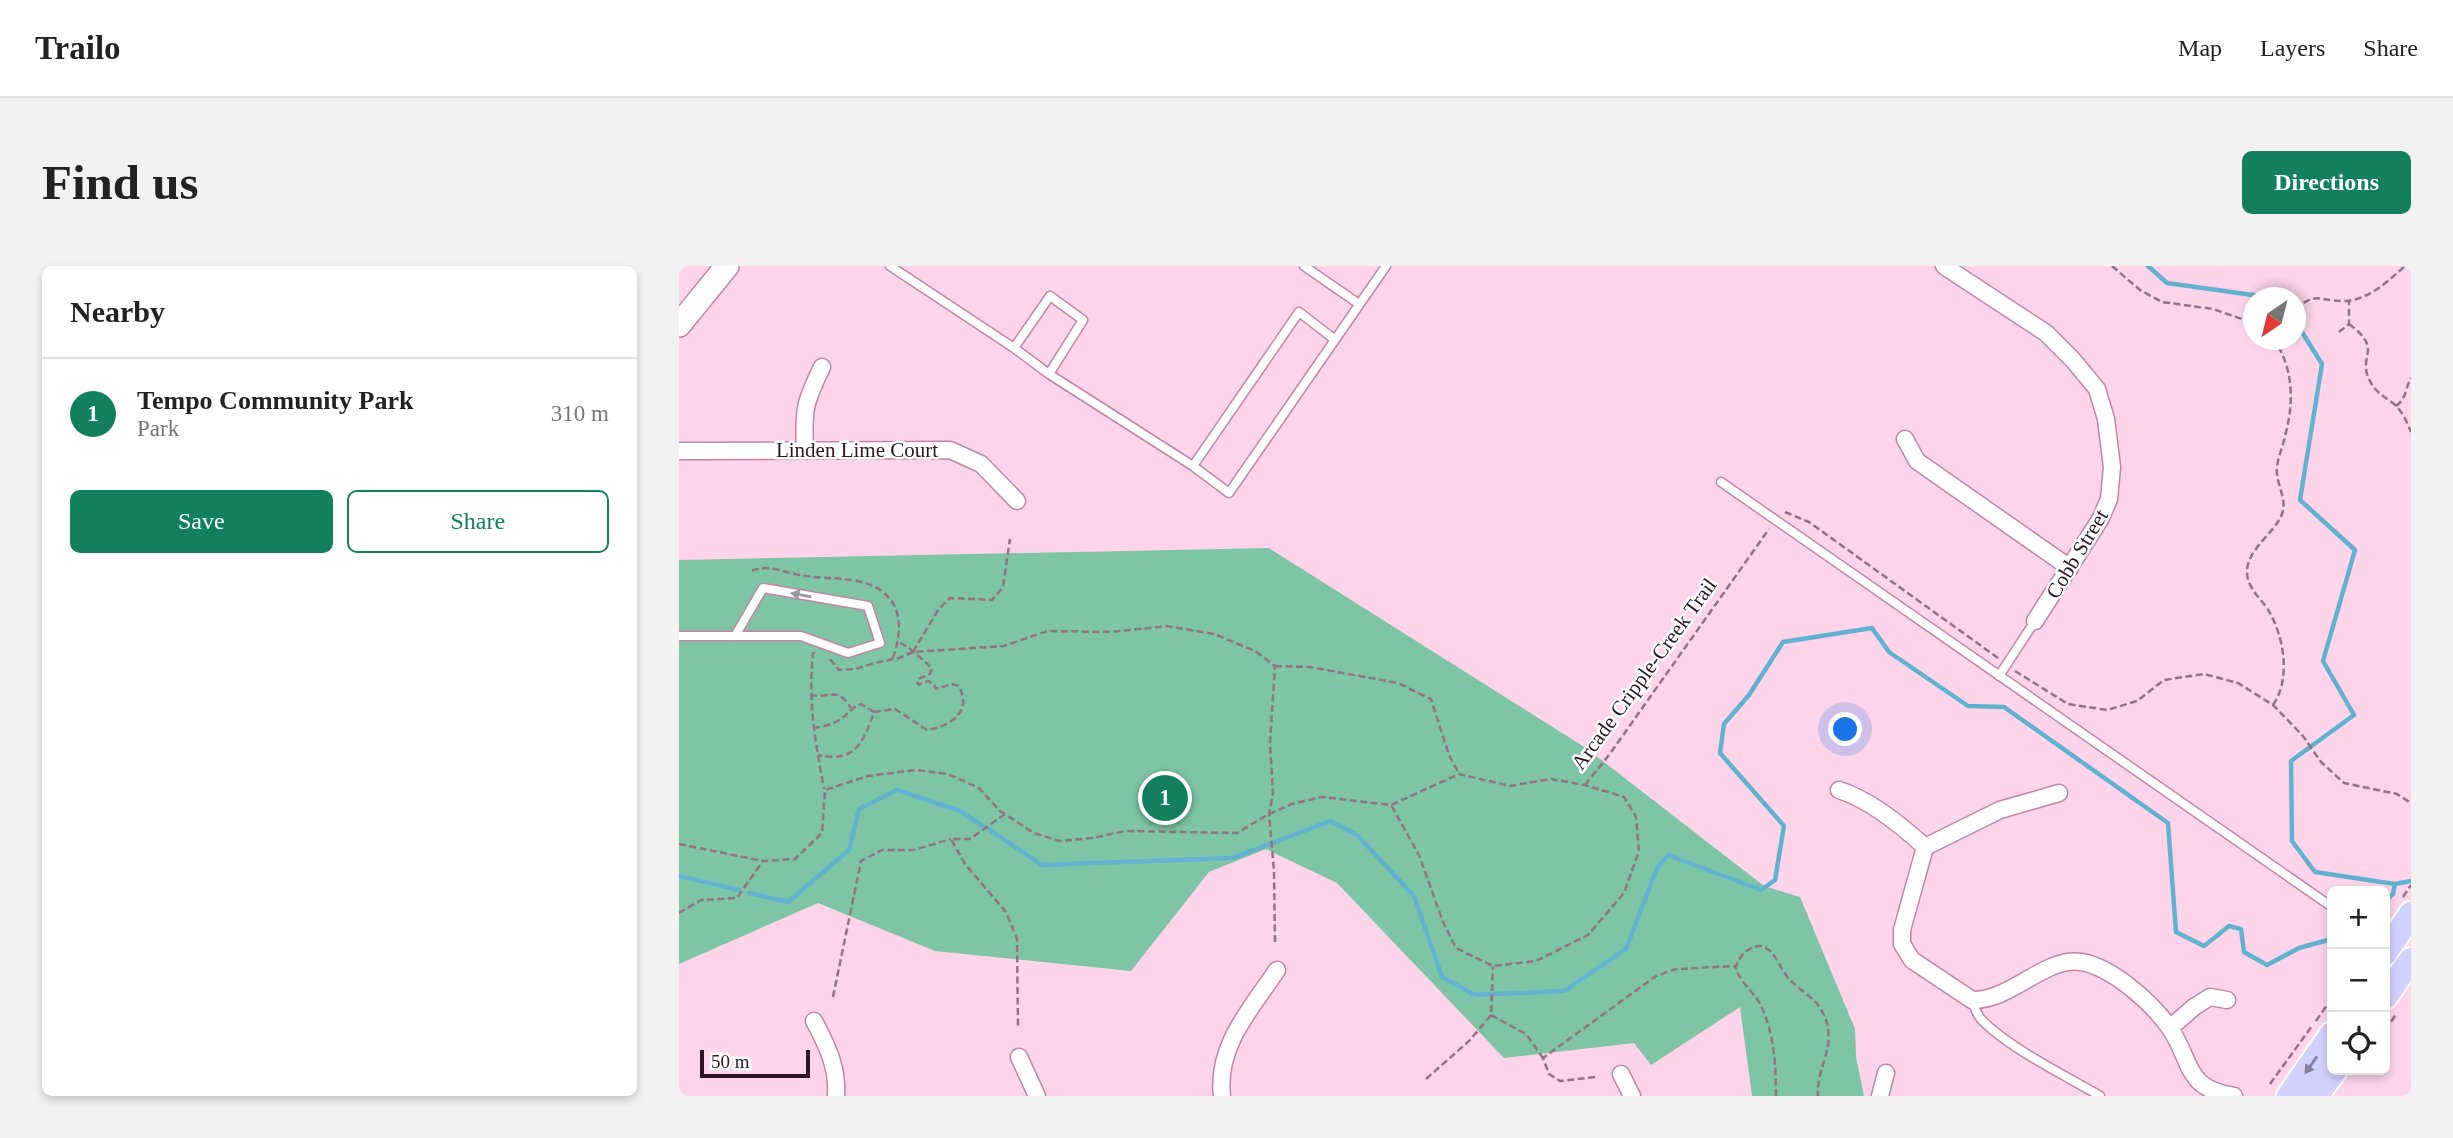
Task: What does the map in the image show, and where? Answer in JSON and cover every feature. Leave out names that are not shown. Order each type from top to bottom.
[{"type":"main road","points":[[679,325],[727,266]]},
{"type":"main road","points":[[2390,940],[2409,903]]},
{"type":"main road","points":[[2279,1090],[2327,1039]]},
{"type":"main road","points":[[2316,1096],[2331,1075]]},
{"type":"street","name":"Cobb Street","points":[[1944,266],[2046,333],[2097,389],[2106,419],[2112,467],[2109,499],[2101,518],[2035,621]]},
{"type":"street","points":[[805,449],[804,416],[807,400],[822,366]]},
{"type":"street","points":[[1905,439],[1917,461],[2070,568]]},
{"type":"street","name":"Linden Lime Court","points":[[679,451],[950,450],[981,464],[1017,501]]},
{"type":"street","points":[[1839,790],[1853,794],[1925,846]]},
{"type":"street","points":[[2059,793],[2000,810],[1925,846],[1902,930],[1902,944],[1912,960],[1972,1000],[1996,996],[2064,962],[2081,962],[2102,969],[2139,994],[2170,1028],[2192,1075],[2207,1088],[2224,1095]]},
{"type":"street","points":[[1221,1096],[1221,1072],[1226,1050],[1277,970]]},
{"type":"street","points":[[2170,1028],[2210,997],[2227,1000]]},
{"type":"street","points":[[814,1021],[830,1050],[836,1096]]},
{"type":"street","points":[[1019,1057],[1037,1096]]},
{"type":"street","points":[[1880,1096],[1886,1073]]},
{"type":"street","points":[[1621,1074],[1632,1096]]},
{"type":"lane","points":[[890,266],[1049,374],[1193,466],[1229,493],[1383,267]]},
{"type":"lane","points":[[1304,266],[1359,304]]},
{"type":"lane","points":[[1014,348],[1050,296],[1083,320],[1049,374]]},
{"type":"lane","points":[[1193,466],[1299,312],[1334,339]]},
{"type":"lane","points":[[1721,482],[2327,904]]},
{"type":"lane","points":[[679,636],[735,636],[801,636],[848,653],[880,643],[868,606],[763,588],[735,636]]},
{"type":"lane","points":[[1999,676],[2035,621]]},
{"type":"lane","points":[[1972,1000],[1979,1017],[1990,1028],[2100,1096]]},
{"type":"path","points":[[2112,266],[2140,289],[2162,302],[2213,309],[2243,320]]},
{"type":"path","points":[[2306,301],[2321,298],[2361,298],[2380,288],[2405,266]]},
{"type":"path","points":[[2349,300],[2349,324]]},
{"type":"path","points":[[2339,332],[2349,324]]},
{"type":"path","points":[[2349,324],[2362,334],[2367,342],[2366,371],[2370,382],[2396,406],[2411,432]]},
{"type":"path","points":[[2273,705],[2283,674],[2283,651],[2273,620],[2248,581],[2247,570],[2251,559],[2282,514],[2284,501],[2279,491],[2277,466],[2286,433],[2291,381],[2287,363],[2280,350]]},
{"type":"path","points":[[2396,406],[2402,402],[2411,378]]},
{"type":"path","points":[[1776,521],[1785,512],[1808,522],[1984,646],[2005,664],[2068,704],[2107,710],[2137,701],[2164,680],[2204,674],[2238,683],[2273,705],[2303,736],[2321,762],[2344,783],[2397,794],[2411,803]]},
{"type":"path","name":"Arcade Cripple-Creek Trail","points":[[1459,774],[1510,786],[1552,779],[1585,785],[1776,521]]},
{"type":"path","points":[[913,652],[938,610],[950,598],[992,600],[1003,587],[1010,539]]},
{"type":"path","points":[[825,790],[868,776],[904,771],[948,774],[979,788],[1005,814],[1034,833],[1060,841],[1126,831],[1237,833],[1292,804],[1322,797],[1391,805],[1459,774],[1449,755],[1431,699],[1398,683],[1310,667],[1275,666],[1255,651],[1214,634],[1167,626],[1112,632],[1047,631],[1004,646],[913,652],[856,670],[839,670]]},
{"type":"path","points":[[813,728],[840,719],[851,708],[861,704],[874,712],[895,709],[927,730],[943,727],[961,712],[964,698],[959,686],[951,684],[936,689],[934,684],[928,681],[918,685],[918,678],[930,674],[932,668],[899,643]]},
{"type":"path","points":[[679,844],[762,861],[795,859],[822,833],[825,790],[813,728],[810,695],[813,653]]},
{"type":"path","points":[[1275,666],[1270,743],[1273,793],[1269,814],[1274,871],[1275,943]]},
{"type":"path","points":[[810,695],[834,693],[844,698],[851,708]]},
{"type":"path","points":[[818,755],[834,759],[846,756],[856,749],[874,712]]},
{"type":"path","points":[[840,719],[841,725]]},
{"type":"path","points":[[1391,805],[1419,855],[1443,922],[1456,948],[1493,966],[1536,961],[1588,935],[1624,893],[1639,851],[1636,817],[1624,797],[1585,785]]},
{"type":"path","points":[[833,998],[861,861],[882,850],[914,850],[951,839],[970,839],[1005,814]]},
{"type":"path","points":[[951,839],[965,864],[1006,912],[1017,939],[1018,1028]]},
{"type":"path","points":[[679,913],[701,900],[737,898],[762,861]]},
{"type":"path","points":[[2409,903],[2411,885]]},
{"type":"path","points":[[1776,1096],[1770,1034],[1764,1011],[1751,989],[1739,978],[1736,966],[1747,950],[1755,947],[1765,947],[1774,954],[1790,980],[1812,999],[1823,1013],[1829,1043],[1819,1079],[1818,1096]]},
{"type":"path","points":[[1426,1079],[1469,1041],[1491,1015],[1493,966]]},
{"type":"path","points":[[1543,1058],[1656,976],[1676,970],[1736,966]]},
{"type":"path","points":[[2279,1090],[2327,1007]]},
{"type":"path","points":[[1491,1015],[1527,1034],[1543,1058],[1549,1074],[1560,1081],[1595,1077]]},
{"type":"green space","points":[[1269,548],[1586,748],[1764,886],[1800,897],[1855,1029],[1856,1057],[1864,1096],[1752,1096],[1740,1007],[1651,1065],[1634,1043],[1504,1058],[1337,883],[1266,849],[1209,872],[1131,971],[935,951],[818,903],[679,964],[679,560]]},
{"type":"waterway","points":[[2148,266],[2167,283],[2243,294]]},
{"type":"waterway","points":[[2306,339],[2322,364],[2300,500],[2355,550],[2323,661],[2354,715],[2291,761],[2292,841],[2315,872],[2395,884],[2411,881]]},
{"type":"waterway","points":[[1494,994],[1564,991],[1626,949],[1657,868],[1668,855],[1761,890],[1775,880],[1784,826],[1720,753],[1724,724],[1749,695],[1783,642],[1872,628],[1889,652],[1968,706],[2004,707],[2168,823],[2176,932],[2204,946],[2229,926],[2241,929],[2244,952],[2267,965],[2299,948],[2327,940]]},
{"type":"waterway","points":[[749,893],[788,902],[849,850],[859,809],[897,790],[960,811],[983,826]]},
{"type":"waterway","points":[[1273,843],[1330,821],[1357,835],[1414,896],[1442,977],[1475,995],[1490,994]]},
{"type":"waterway","points":[[987,828],[1042,865],[1232,858],[1270,844]]},
{"type":"waterway","points":[[679,876],[739,890]]},
{"type":"waterway","points":[[2390,897],[2395,884]]},
{"type":"place","name":"Tempo Community Park","points":[[1165,798]]}]
